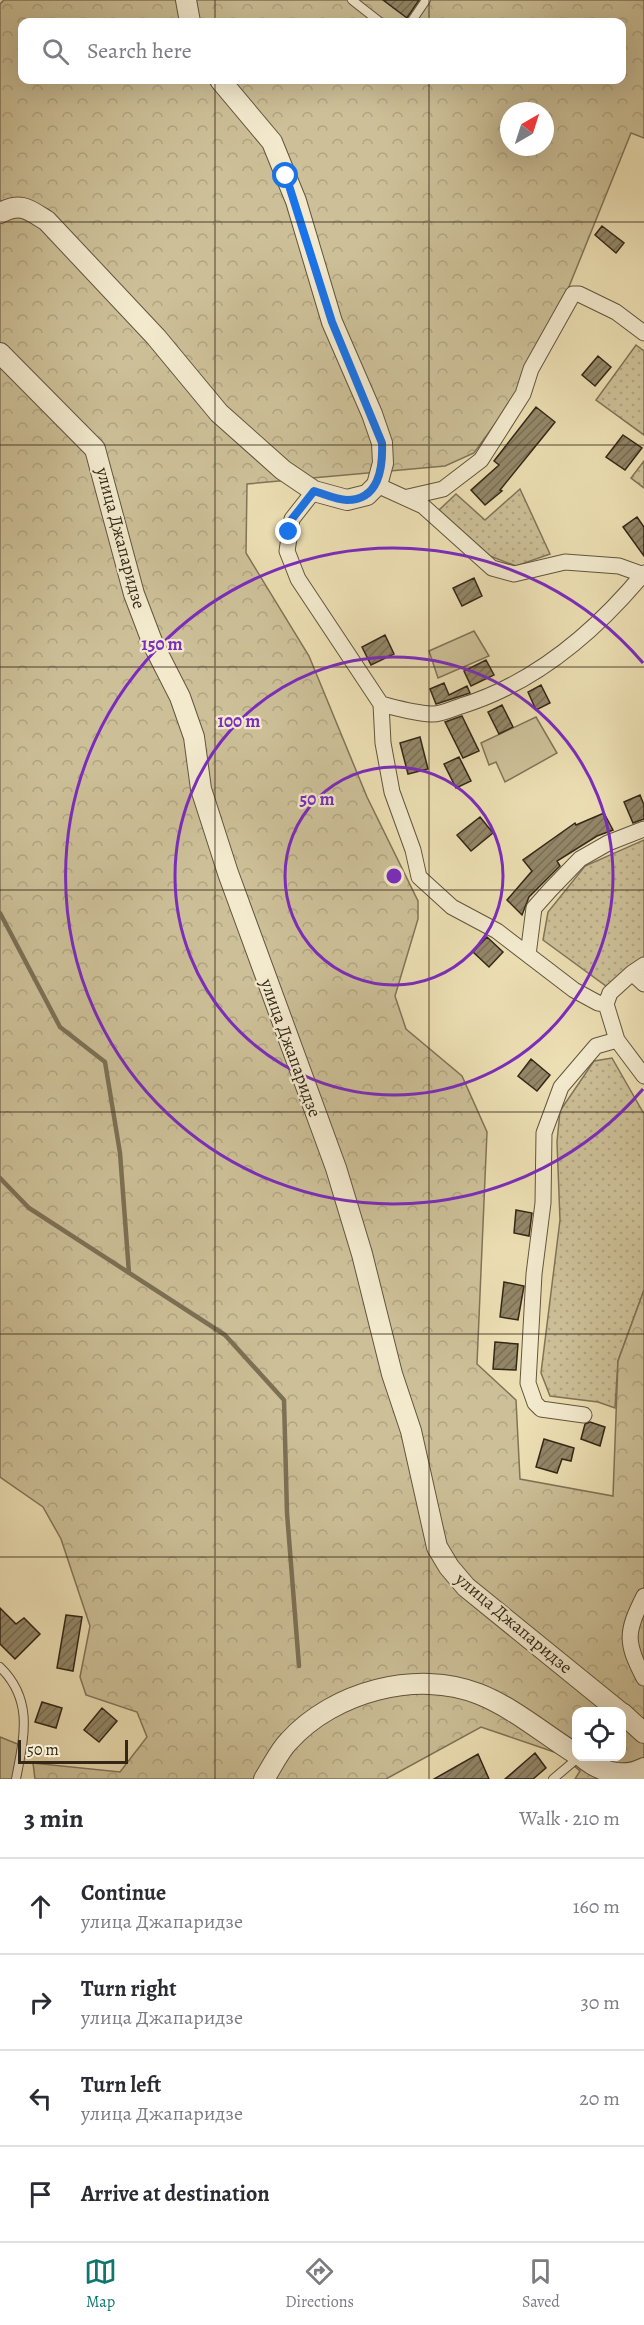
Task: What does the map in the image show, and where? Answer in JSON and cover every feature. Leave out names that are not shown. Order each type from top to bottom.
[{"type":"street","points":[[186,0],[189,18]]},
{"type":"street","points":[[0,213],[13,206],[25,208],[47,220],[156,337],[219,413],[283,470],[314,491],[347,500],[367,495],[377,484],[383,463],[382,443],[332,322],[286,176],[272,142],[223,84]]},
{"type":"street","points":[[408,497],[443,489],[481,460],[523,394],[531,369],[573,294],[579,294],[616,312],[644,333]]},
{"type":"street","name":"улица Джапаридзе","points":[[0,353],[95,449],[99,459],[134,594],[153,644],[180,697],[194,737],[201,789],[228,873],[336,1168],[362,1254],[392,1374],[411,1431],[437,1547],[449,1568],[466,1587],[615,1707]]},
{"type":"street","points":[[377,484],[423,506],[492,568],[514,574],[565,562],[619,566],[644,574],[597,625],[554,661],[489,697],[433,715],[381,704]]},
{"type":"street","points":[[314,491],[292,519],[287,551],[298,579],[381,704],[383,743],[392,792],[413,850],[419,878],[452,908],[497,931],[574,990],[598,1003],[606,1004]]},
{"type":"street","points":[[528,954],[534,908],[580,859],[608,843],[644,829]]},
{"type":"street","points":[[644,984],[638,969],[610,993],[606,1004],[617,1040],[644,1076]]},
{"type":"street","points":[[584,1415],[541,1408],[535,1403],[528,1383],[534,1274],[543,1203],[544,1133],[561,1087],[596,1046],[617,1040]]},
{"type":"street","points":[[644,1596],[630,1625],[632,1654],[644,1678]]},
{"type":"street","points":[[264,1779],[289,1741],[324,1711],[363,1692],[400,1684],[439,1686],[477,1693],[513,1712],[572,1751]]},
{"type":"street","name":"улица Джапаридзе","points":[[626,1717],[644,1733]]},
{"type":"street","points":[[587,1761],[598,1771],[615,1776],[628,1776],[644,1768]]},
{"type":"lane","points":[[352,0],[375,18]]},
{"type":"lane","points":[[414,18],[426,0]]},
{"type":"lane","points":[[0,1667],[9,1676],[23,1702],[24,1740],[16,1779]]},
{"type":"lane","points":[[553,1779],[575,1761]]},
{"type":"green space","points":[[4,0],[644,0],[644,138],[631,133],[537,366],[474,453],[445,466],[247,484],[246,553],[309,656],[367,797],[418,901],[418,919],[395,996],[406,1029],[462,1076],[487,1132],[477,1364],[516,1400],[520,1479],[613,1496],[618,1361],[644,1290],[644,1779],[575,1779],[580,1771],[560,1754],[481,1727],[386,1779],[35,1779],[33,1763],[120,1772],[147,1737],[137,1712],[86,1695],[80,1677],[90,1626],[61,1539],[43,1507],[0,1477],[0,4]]},
{"type":"green space","points":[[636,345],[644,351],[644,435],[596,400]]},
{"type":"green space","points":[[644,461],[644,488],[631,478]]},
{"type":"green space","points":[[520,489],[550,554],[516,566],[490,556],[439,510],[456,494],[485,520]]},
{"type":"green space","points":[[474,631],[489,656],[438,678],[429,651]]},
{"type":"green space","points":[[536,717],[557,753],[505,782],[496,762],[489,765],[481,743]]},
{"type":"green space","points":[[644,840],[644,959],[606,986],[543,940],[548,912],[585,866]]},
{"type":"green space","points":[[612,1058],[644,1114],[644,1290],[618,1361],[615,1408],[598,1402],[550,1396],[541,1373],[560,1220],[557,1142],[560,1111],[594,1061]]},
{"type":"green space","points":[[0,1737],[20,1745],[13,1779],[0,1779]]},
{"type":"building","points":[[383,0],[419,0],[407,18]]},
{"type":"building","points":[[602,226],[624,243],[616,253],[595,235]]},
{"type":"building","points":[[598,356],[611,367],[595,386],[582,375]]},
{"type":"building","points":[[536,407],[555,422],[500,490],[502,491],[485,505],[471,490],[499,465],[494,461]]},
{"type":"building","points":[[623,435],[642,448],[625,470],[606,457]]},
{"type":"building","points":[[637,517],[644,527],[644,556],[623,527]]},
{"type":"building","points":[[474,578],[482,596],[462,606],[453,588]]},
{"type":"building","points":[[385,635],[394,654],[371,665],[362,647]]},
{"type":"building","points":[[486,660],[494,675],[471,686],[464,671]]},
{"type":"building","points":[[444,683],[449,695],[467,686],[470,693],[436,704],[430,689]]},
{"type":"building","points":[[541,685],[550,703],[536,710],[528,692]]},
{"type":"building","points":[[502,705],[513,727],[499,734],[488,712]]},
{"type":"building","points":[[462,716],[479,751],[463,758],[445,722]]},
{"type":"building","points":[[420,737],[428,769],[408,774],[400,743]]},
{"type":"building","points":[[459,757],[471,781],[456,788],[444,764]]},
{"type":"building","points":[[640,795],[644,805],[644,819],[633,823],[624,802]]},
{"type":"building","points":[[604,813],[613,830],[597,836],[557,861],[560,866],[529,897],[522,915],[507,900],[532,871],[523,860],[575,823],[576,825]]},
{"type":"building","points":[[480,817],[493,833],[471,851],[457,835]]},
{"type":"building","points":[[487,937],[503,952],[489,967],[473,952]]},
{"type":"building","points":[[531,1059],[550,1075],[537,1091],[518,1076]]},
{"type":"building","points":[[516,1210],[532,1213],[529,1236],[514,1233]]},
{"type":"building","points":[[504,1282],[524,1286],[518,1320],[500,1317]]},
{"type":"building","points":[[495,1342],[518,1344],[516,1370],[493,1369]]},
{"type":"building","points":[[590,1422],[605,1427],[600,1446],[581,1439],[585,1424]]},
{"type":"building","points":[[544,1439],[574,1448],[571,1461],[562,1459],[557,1473],[536,1467]]},
{"type":"building","points":[[0,1608],[16,1624],[24,1618],[40,1634],[15,1659],[0,1644]]},
{"type":"building","points":[[66,1615],[82,1617],[73,1671],[57,1668]]},
{"type":"building","points":[[42,1702],[62,1708],[56,1728],[35,1722]]},
{"type":"building","points":[[102,1708],[117,1721],[99,1742],[84,1730]]},
{"type":"building","points":[[535,1753],[546,1768],[533,1779],[505,1779]]},
{"type":"building","points":[[478,1754],[489,1779],[434,1779]]},
{"type":"waterway","points":[[0,913],[60,1027],[105,1062],[120,1153],[129,1273]]},
{"type":"waterway","points":[[0,1178],[29,1208],[225,1335],[284,1400],[287,1513],[299,1666]]},
{"type":"route","points":[[286,176],[296,201],[302,229],[332,322],[372,414],[382,443],[383,463],[377,484],[367,495],[347,500],[314,491],[302,503],[292,519],[289,532]]}]
